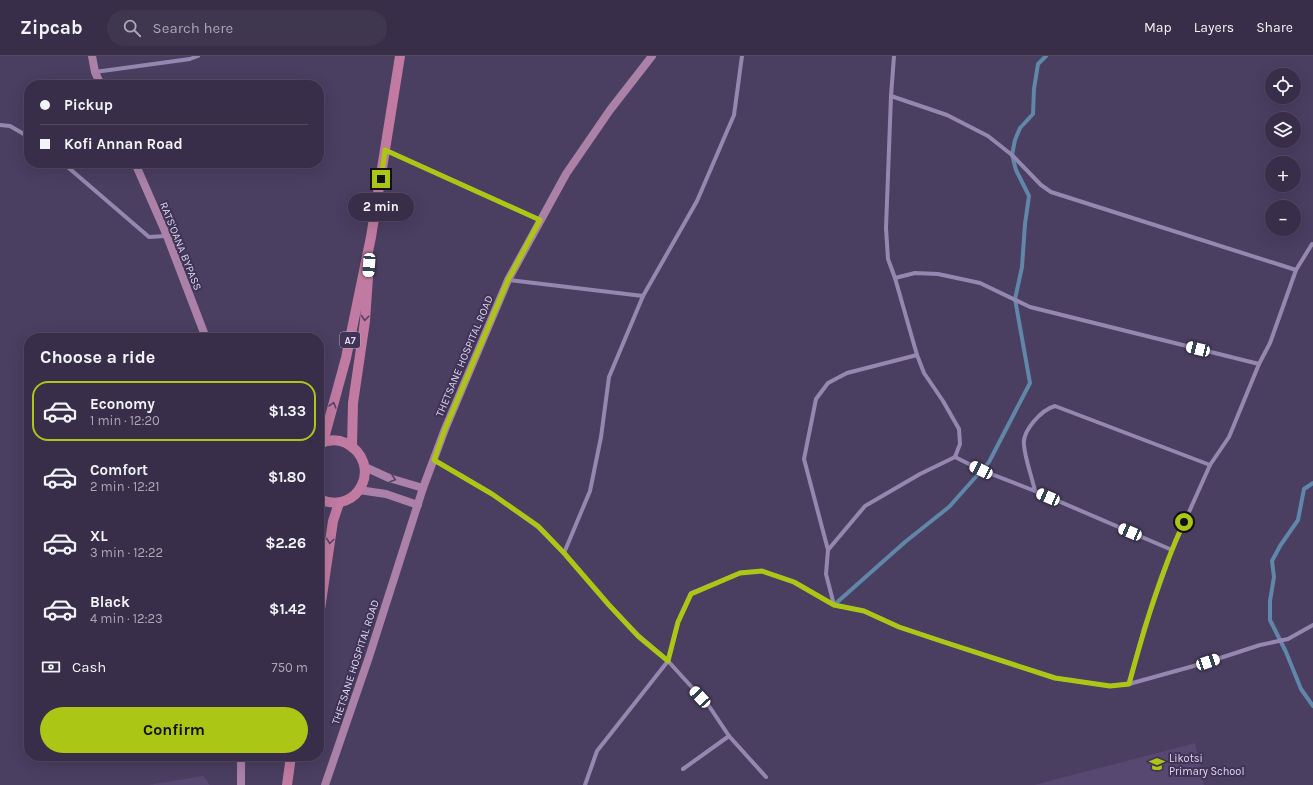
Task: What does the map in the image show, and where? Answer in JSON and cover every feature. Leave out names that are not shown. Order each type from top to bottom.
[{"type":"main road","points":[[92,56],[95,72],[99,80]]},
{"type":"main road","name":"A7","points":[[324,433],[346,358],[371,237],[400,56]]},
{"type":"main road","name":"THETSANE HOSPITAL ROAD","points":[[325,785],[369,657],[418,504],[445,429],[508,280],[540,220],[571,168],[610,110],[652,56]]},
{"type":"main road","name":"RATS'OANA BYPASS","points":[[137,168],[167,236],[204,333]]},
{"type":"main road","name":"A7","points":[[324,442],[333,440],[352,446],[353,403],[365,321],[371,237]]},
{"type":"main road","points":[[324,502],[339,503],[351,499],[359,490],[364,479],[365,467],[360,456],[352,446]]},
{"type":"main road","points":[[365,467],[389,478],[424,488]]},
{"type":"main road","points":[[359,490],[386,494],[418,504]]},
{"type":"main road","points":[[324,582],[333,521],[339,503]]},
{"type":"main road","points":[[241,761],[242,785]]},
{"type":"main road","points":[[287,785],[290,761]]},
{"type":"street","points":[[95,72],[190,59],[198,56]]},
{"type":"street","points":[[564,553],[590,491],[601,437],[609,377],[643,296],[697,201],[734,114],[742,56]]},
{"type":"street","points":[[828,550],[865,506],[920,474],[955,457],[960,444],[959,429],[943,401],[924,373],[917,355],[895,278],[888,259],[886,228],[890,96],[894,56]]},
{"type":"street","points":[[890,96],[947,115],[988,136],[1012,155],[1040,185],[1051,192],[1296,270]]},
{"type":"street","points":[[0,125],[10,126],[24,134]]},
{"type":"street","points":[[385,150],[540,220]]},
{"type":"street","points":[[70,168],[149,237],[167,236]]},
{"type":"street","points":[[1129,684],[1144,629],[1172,550],[1210,465],[1229,437],[1259,364],[1270,343],[1296,270],[1312,244]]},
{"type":"street","points":[[895,278],[915,274],[938,274],[980,283],[1030,307],[1259,364]]},
{"type":"street","points":[[508,280],[643,296]]},
{"type":"street","points":[[834,605],[826,574],[828,550],[804,459],[816,399],[828,383],[848,373],[917,355]]},
{"type":"street","points":[[1035,491],[1024,444],[1029,429],[1039,414],[1048,408],[1055,406],[1210,465]]},
{"type":"street","points":[[955,457],[981,470],[1035,491],[1172,550]]},
{"type":"street","points":[[434,460],[492,494],[532,522],[564,553],[638,636],[668,661],[709,706],[729,736],[766,777]]},
{"type":"street","points":[[585,785],[597,750],[668,661],[678,622],[691,594],[740,573],[762,571],[794,582],[834,605],[864,611],[899,627],[1055,678],[1110,686],[1129,684],[1208,662],[1260,644],[1288,638],[1313,625]]},
{"type":"street","points":[[684,769],[729,736]]},
{"type":"shaded area","name":"Likotsi Primary School","points":[[1195,743],[1204,785],[1034,785]]},
{"type":"shaded area","points":[[203,776],[210,785],[148,785]]},
{"type":"waterway","points":[[834,605],[905,542],[949,507],[989,462],[1030,383],[1015,299],[1022,267],[1025,224],[1029,196],[1016,170],[1012,155],[1015,140],[1020,128],[1033,114],[1034,89],[1038,64],[1046,56]]},
{"type":"waterway","points":[[1313,483],[1304,489],[1298,520],[1280,546],[1272,561],[1274,577],[1270,601],[1270,620],[1286,652],[1301,689],[1313,706]]},
{"type":"place","name":"Likotsi Primary School","points":[[1157,764]]},
{"type":"route","points":[[381,179],[385,150],[540,220],[508,280],[445,429],[434,460],[492,494],[538,526],[638,636],[668,661],[678,622],[691,594],[740,573],[762,571],[794,582],[834,605],[864,611],[899,627],[1055,678],[1110,686],[1129,684],[1144,629],[1172,550],[1184,522]]}]
